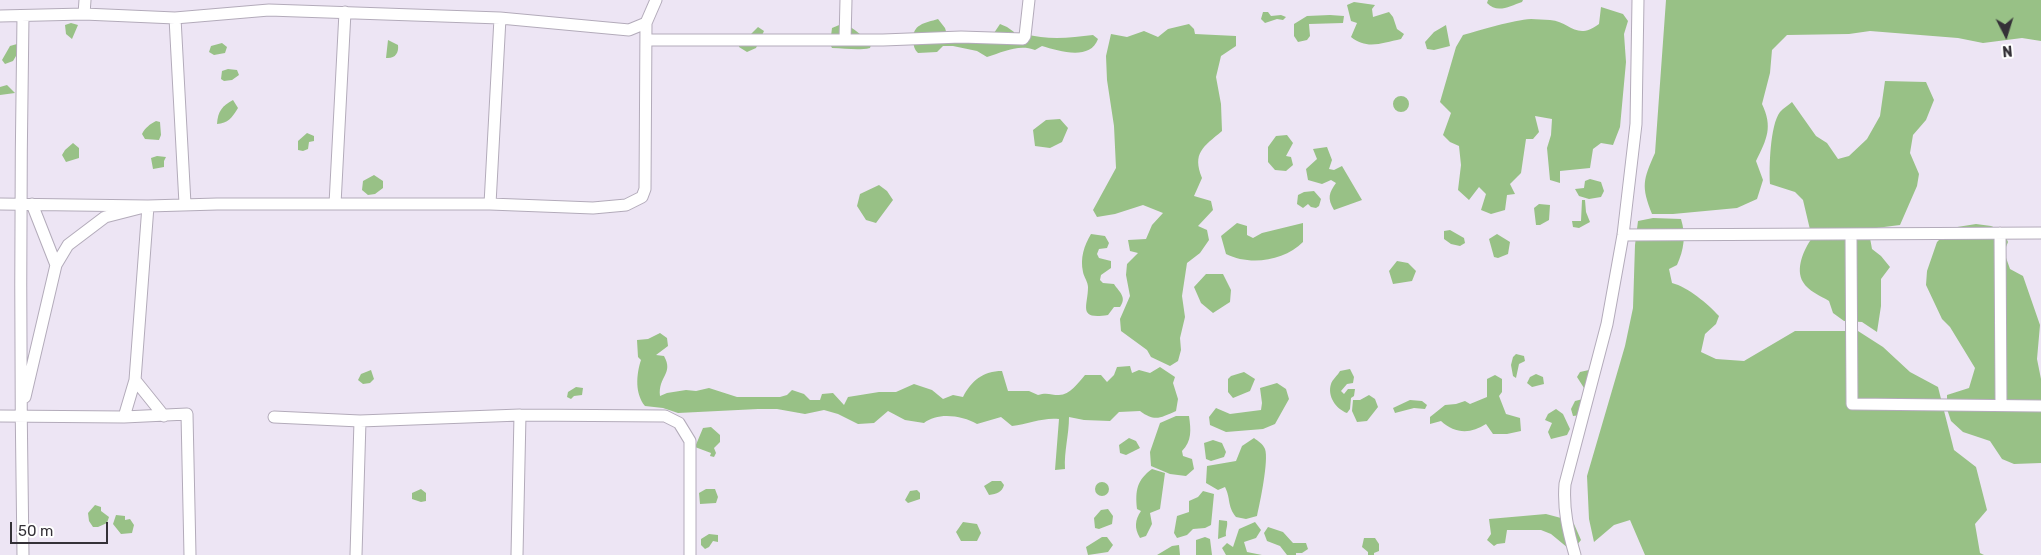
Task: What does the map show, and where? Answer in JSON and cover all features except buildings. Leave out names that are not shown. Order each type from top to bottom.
[{"type":"street","points":[[84,14],[85,0]]},
{"type":"street","points":[[0,204],[148,206],[185,204],[490,204],[616,207],[633,203],[642,197],[645,189],[646,24],[656,0]]},
{"type":"street","points":[[845,40],[846,0]]},
{"type":"street","points":[[646,40],[845,40],[962,37],[1023,39],[1025,36],[1028,0]]},
{"type":"street","points":[[1575,555],[1566,518],[1564,503],[1565,484],[1607,324],[1622,235],[1636,124],[1638,0]]},
{"type":"street","points":[[0,16],[84,14],[175,18],[294,6],[345,12],[500,18],[629,30],[646,24]]},
{"type":"street","points":[[335,204],[345,12]]},
{"type":"street","points":[[23,16],[26,204],[20,416],[23,555]]},
{"type":"street","points":[[175,18],[185,204]]},
{"type":"street","points":[[490,204],[500,18]]},
{"type":"street","points":[[26,204],[56,265]]},
{"type":"street","points":[[20,416],[56,265],[68,245],[105,217],[148,206]]},
{"type":"street","points":[[124,417],[135,380],[148,206]]},
{"type":"street","points":[[1622,235],[2041,233]]},
{"type":"street","points":[[2000,234],[2001,405]]},
{"type":"street","points":[[1851,235],[1852,403],[2041,406]]},
{"type":"street","points":[[135,380],[164,416]]},
{"type":"street","points":[[0,416],[124,417],[188,414],[190,555]]},
{"type":"street","points":[[517,555],[520,415]]},
{"type":"street","points":[[274,417],[360,421],[520,415],[665,416],[679,422],[690,441],[690,555]]},
{"type":"street","points":[[356,555],[360,421]]},
{"type":"green space","points":[[1488,0],[1523,0],[1522,2],[1499,9],[1487,3]]},
{"type":"green space","points":[[1666,0],[2041,0],[2041,41],[2022,38],[1983,43],[1958,38],[1870,31],[1849,34],[1787,35],[1772,50],[1770,73],[1762,104],[1768,126],[1766,139],[1756,161],[1763,180],[1757,199],[1737,208],[1652,214],[1646,196],[1645,183],[1655,153]]},
{"type":"green space","points":[[1354,2],[1375,5],[1372,9],[1373,17],[1389,12],[1397,29],[1404,34],[1401,39],[1381,44],[1369,44],[1357,41],[1351,37],[1357,23],[1351,21],[1347,5]]},
{"type":"green space","points":[[1601,7],[1623,14],[1628,21],[1624,34],[1626,62],[1620,127],[1613,145],[1601,143],[1593,149],[1590,168],[1560,171],[1560,183],[1550,180],[1547,148],[1551,135],[1552,119],[1535,116],[1539,132],[1533,139],[1526,139],[1521,173],[1510,184],[1515,194],[1507,195],[1505,210],[1491,214],[1481,210],[1486,194],[1479,187],[1469,200],[1458,190],[1461,165],[1459,146],[1450,142],[1443,135],[1451,113],[1440,102],[1456,47],[1463,35],[1506,23],[1531,19],[1557,21],[1579,31],[1585,31],[1599,24]]},
{"type":"green space","points":[[1263,12],[1268,12],[1271,16],[1281,15],[1286,17],[1283,20],[1277,19],[1265,23],[1261,19]]},
{"type":"green space","points":[[1307,16],[1344,16],[1343,23],[1309,24],[1310,36],[1307,40],[1298,42],[1294,36],[1294,24]]},
{"type":"green space","points":[[938,19],[945,28],[949,41],[992,36],[1000,24],[1014,32],[1014,40],[1025,34],[1059,38],[1093,35],[1098,39],[1094,46],[1088,50],[1073,53],[1042,46],[1035,50],[1029,48],[1011,49],[987,57],[977,51],[943,46],[937,52],[918,53],[913,41],[915,31],[920,25]]},
{"type":"green space","points":[[71,23],[78,25],[72,39],[66,34],[65,25]]},
{"type":"green space","points":[[844,23],[872,42],[870,48],[832,48],[830,44],[832,28]]},
{"type":"green space","points":[[1189,24],[1194,29],[1195,34],[1236,36],[1236,46],[1221,56],[1216,77],[1221,104],[1222,131],[1205,146],[1199,156],[1198,162],[1202,178],[1194,196],[1211,201],[1213,210],[1198,226],[1207,230],[1209,240],[1200,253],[1187,263],[1182,296],[1185,317],[1180,338],[1181,350],[1178,361],[1170,366],[1151,357],[1147,350],[1121,331],[1120,319],[1130,296],[1126,275],[1127,264],[1138,253],[1130,251],[1128,240],[1146,239],[1152,225],[1163,213],[1143,205],[1115,214],[1097,217],[1093,210],[1116,168],[1114,126],[1107,80],[1106,56],[1111,34],[1127,37],[1144,31],[1158,37],[1168,29]]},
{"type":"green space","points":[[1446,25],[1450,46],[1434,50],[1427,49],[1425,42],[1434,32]]},
{"type":"green space","points":[[758,27],[764,31],[756,48],[747,52],[739,47],[739,41],[749,36]]},
{"type":"green space","points":[[388,40],[398,45],[398,48],[394,56],[386,58]]},
{"type":"green space","points":[[222,43],[227,47],[225,53],[214,55],[209,52],[211,46]]},
{"type":"green space","points":[[17,44],[19,51],[13,61],[5,64],[2,60],[10,46]]},
{"type":"green space","points":[[228,69],[237,70],[239,75],[232,80],[224,81],[221,79],[222,71]]},
{"type":"green space","points":[[1885,81],[1926,82],[1934,100],[1926,120],[1913,135],[1910,153],[1919,174],[1917,186],[1900,225],[1876,228],[1870,238],[1872,249],[1890,267],[1881,279],[1881,306],[1877,332],[1862,322],[1844,321],[1833,313],[1829,301],[1811,291],[1803,282],[1800,265],[1812,238],[1803,200],[1795,192],[1770,184],[1770,168],[1774,126],[1781,111],[1792,102],[1816,136],[1827,143],[1838,159],[1849,156],[1867,139],[1880,116]]},
{"type":"green space","points":[[7,85],[15,93],[0,95],[0,87]]},
{"type":"green space","points":[[1401,96],[1409,104],[1401,112],[1393,104]]},
{"type":"green space","points":[[233,100],[238,108],[236,112],[227,121],[217,124],[221,109]]},
{"type":"green space","points":[[1060,119],[1068,128],[1062,142],[1050,148],[1035,146],[1033,130],[1046,120]]},
{"type":"green space","points":[[156,121],[160,122],[161,135],[159,140],[145,139],[142,134],[143,132]]},
{"type":"green space","points":[[307,133],[314,136],[314,141],[309,142],[308,149],[298,150],[298,141]]},
{"type":"green space","points":[[1287,135],[1293,143],[1286,156],[1291,157],[1293,165],[1286,171],[1275,170],[1268,162],[1268,147],[1276,136]]},
{"type":"green space","points":[[73,143],[79,148],[79,158],[66,162],[62,155]]},
{"type":"green space","points":[[1327,147],[1332,160],[1329,169],[1334,170],[1342,166],[1362,200],[1334,210],[1330,202],[1330,196],[1336,183],[1331,180],[1322,184],[1308,180],[1306,169],[1317,159],[1313,149]]},
{"type":"green space","points":[[157,156],[166,157],[164,167],[153,169],[151,158]]},
{"type":"green space","points":[[374,175],[383,181],[383,188],[375,194],[368,195],[362,190],[363,181]]},
{"type":"green space","points":[[1590,179],[1601,182],[1604,191],[1601,197],[1589,199],[1579,196],[1575,189],[1584,188],[1585,181]]},
{"type":"green space","points":[[879,185],[887,191],[893,200],[876,223],[866,220],[857,206],[860,194]]},
{"type":"green space","points":[[1314,191],[1321,199],[1319,206],[1316,208],[1308,204],[1303,208],[1297,204],[1298,195]]},
{"type":"green space","points":[[1582,200],[1585,200],[1586,212],[1590,222],[1579,228],[1573,227],[1572,221],[1581,221]]},
{"type":"green space","points":[[1539,204],[1550,205],[1549,220],[1536,225],[1534,208]]},
{"type":"green space","points":[[1653,218],[1681,219],[1684,242],[1677,265],[1669,269],[1672,283],[1685,288],[1697,296],[1719,316],[1716,324],[1705,334],[1701,352],[1716,359],[1744,361],[1795,331],[1858,331],[1883,347],[1910,372],[1938,387],[1954,450],[1976,467],[1987,510],[1975,524],[1980,553],[1984,555],[1645,555],[1630,520],[1614,525],[1594,542],[1589,519],[1587,476],[1625,346],[1633,308],[1635,245],[1638,221]]},
{"type":"green space","points":[[1237,223],[1247,226],[1247,235],[1253,238],[1262,233],[1303,223],[1303,242],[1286,254],[1266,260],[1235,258],[1226,254],[1221,236]]},
{"type":"green space","points":[[1976,224],[1991,226],[2003,231],[2008,242],[2004,252],[2010,269],[2023,276],[2040,325],[2037,359],[2041,379],[2041,463],[2014,464],[2002,459],[1990,441],[1963,432],[1951,421],[1947,409],[1947,395],[1969,388],[1975,368],[1950,327],[1942,319],[1926,285],[1927,271],[1937,242],[1951,228]]},
{"type":"green space","points":[[1450,230],[1464,238],[1465,243],[1460,246],[1451,244],[1444,239],[1444,231]]},
{"type":"green space","points":[[1091,234],[1105,236],[1109,243],[1107,248],[1099,249],[1097,254],[1099,258],[1111,261],[1111,268],[1101,275],[1100,280],[1103,283],[1114,284],[1123,298],[1120,307],[1114,307],[1108,315],[1092,315],[1086,310],[1088,287],[1083,272],[1082,257]]},
{"type":"green space","points":[[1497,234],[1510,242],[1508,254],[1498,258],[1494,257],[1489,239]]},
{"type":"green space","points":[[1397,261],[1408,263],[1416,271],[1412,281],[1393,284],[1389,271]]},
{"type":"green space","points":[[1206,274],[1223,274],[1231,290],[1230,302],[1213,313],[1201,303],[1194,287]]},
{"type":"green space","points":[[660,333],[667,338],[668,346],[656,355],[664,356],[667,362],[667,371],[661,384],[660,396],[667,393],[709,388],[737,397],[780,397],[787,395],[792,390],[804,394],[810,400],[820,400],[822,394],[833,393],[844,405],[848,397],[879,392],[896,392],[914,384],[932,390],[943,399],[953,395],[963,397],[978,378],[995,371],[1002,371],[1008,391],[1029,391],[1038,395],[1059,395],[1070,391],[1085,375],[1101,375],[1107,382],[1114,375],[1117,367],[1130,366],[1132,373],[1139,370],[1150,373],[1160,367],[1175,377],[1173,383],[1178,399],[1176,411],[1158,418],[1150,417],[1140,411],[1119,412],[1110,421],[1084,420],[1069,417],[1065,469],[1055,470],[1059,419],[1042,420],[1012,426],[1001,417],[977,424],[957,417],[943,416],[924,423],[905,420],[888,411],[874,423],[858,424],[838,414],[824,410],[805,414],[777,409],[678,413],[663,408],[645,406],[638,390],[637,378],[641,360],[638,357],[637,340],[648,339]]},
{"type":"green space","points":[[1516,354],[1524,356],[1525,361],[1519,364],[1516,378],[1513,376],[1511,365]]},
{"type":"green space","points":[[1350,369],[1354,377],[1353,383],[1347,384],[1341,391],[1344,394],[1348,389],[1355,389],[1354,396],[1351,398],[1350,409],[1347,413],[1333,402],[1330,389],[1332,382],[1340,371]]},
{"type":"green space","points":[[371,370],[374,379],[370,383],[363,384],[358,380],[361,374]]},
{"type":"green space","points":[[1589,370],[1596,378],[1588,389],[1584,388],[1577,377],[1580,372]]},
{"type":"green space","points":[[1244,372],[1255,379],[1250,391],[1233,398],[1228,392],[1228,379],[1231,376]]},
{"type":"green space","points":[[1536,374],[1543,377],[1544,384],[1532,387],[1527,383],[1530,377]]},
{"type":"green space","points":[[1495,375],[1502,379],[1502,392],[1499,396],[1506,414],[1520,418],[1521,431],[1493,434],[1486,424],[1475,430],[1463,431],[1452,428],[1441,421],[1430,424],[1430,417],[1445,405],[1465,401],[1470,404],[1487,397],[1487,379]]},
{"type":"green space","points":[[1277,383],[1286,389],[1289,399],[1275,424],[1263,429],[1226,432],[1210,425],[1209,417],[1216,408],[1230,414],[1261,410],[1260,388]]},
{"type":"green space","points":[[576,387],[583,388],[582,395],[574,396],[571,399],[567,397],[568,392]]},
{"type":"green space","points":[[1369,395],[1375,399],[1378,407],[1367,421],[1357,422],[1352,411],[1353,400],[1360,400]]},
{"type":"green space","points":[[1583,399],[1591,404],[1591,410],[1581,415],[1573,416],[1571,409],[1575,401]]},
{"type":"green space","points":[[1410,400],[1422,401],[1427,405],[1425,409],[1414,408],[1395,413],[1393,408]]},
{"type":"green space","points":[[1556,409],[1563,414],[1570,429],[1567,435],[1551,439],[1548,432],[1552,423],[1545,420],[1548,414]]},
{"type":"green space","points":[[1176,416],[1189,416],[1190,435],[1188,443],[1182,451],[1183,456],[1192,459],[1194,469],[1186,476],[1170,474],[1151,466],[1150,452],[1160,423]]},
{"type":"green space","points":[[711,427],[720,435],[720,442],[714,448],[716,453],[714,457],[710,456],[711,453],[695,447],[703,428]]},
{"type":"green space","points":[[1129,438],[1136,441],[1140,448],[1126,455],[1120,453],[1119,445]]},
{"type":"green space","points":[[1254,438],[1265,449],[1265,472],[1257,516],[1246,519],[1236,517],[1233,513],[1225,487],[1218,490],[1206,483],[1207,466],[1236,461],[1242,446]]},
{"type":"green space","points":[[1213,440],[1222,443],[1226,452],[1224,457],[1211,461],[1206,459],[1204,443]]},
{"type":"green space","points":[[1152,469],[1165,473],[1160,509],[1150,513],[1152,524],[1146,536],[1140,538],[1136,521],[1141,511],[1137,509],[1136,496],[1140,481]]},
{"type":"green space","points":[[992,481],[1001,481],[1004,485],[999,492],[989,495],[984,486]]},
{"type":"green space","points":[[1099,482],[1105,482],[1109,489],[1105,496],[1099,496],[1095,492],[1095,486]]},
{"type":"green space","points":[[421,489],[426,493],[426,501],[421,502],[412,499],[412,493]]},
{"type":"green space","points":[[706,489],[715,489],[718,497],[716,503],[700,504],[699,493]]},
{"type":"green space","points":[[917,490],[920,493],[920,499],[908,503],[905,500],[910,491]]},
{"type":"green space","points":[[1203,491],[1214,494],[1211,525],[1205,528],[1193,529],[1187,535],[1177,538],[1174,533],[1177,516],[1189,512],[1189,501],[1198,497]]},
{"type":"green space","points":[[95,505],[101,507],[101,511],[109,517],[107,523],[98,527],[93,527],[89,521],[88,513]]},
{"type":"green space","points":[[1108,509],[1113,516],[1112,524],[1099,529],[1095,528],[1094,518],[1101,510]]},
{"type":"green space","points":[[1546,514],[1574,524],[1581,540],[1577,545],[1568,548],[1551,534],[1541,530],[1507,530],[1505,543],[1494,546],[1487,540],[1491,534],[1489,519]]},
{"type":"green space","points":[[116,515],[125,516],[125,520],[130,519],[134,525],[132,533],[121,534],[113,524]]},
{"type":"green space","points":[[1219,520],[1227,521],[1227,525],[1226,536],[1218,539]]},
{"type":"green space","points":[[963,522],[977,524],[981,533],[977,541],[961,541],[956,532]]},
{"type":"green space","points":[[1255,522],[1261,530],[1256,538],[1244,542],[1247,552],[1262,555],[1226,555],[1222,548],[1227,543],[1233,547],[1239,529]]},
{"type":"green space","points":[[1268,527],[1283,532],[1293,543],[1306,543],[1308,549],[1302,553],[1296,553],[1296,555],[1287,555],[1280,546],[1267,541],[1264,533]]},
{"type":"green space","points":[[709,534],[718,535],[718,542],[713,541],[705,549],[701,545],[701,539]]},
{"type":"green space","points":[[1102,537],[1107,537],[1113,545],[1108,552],[1088,555],[1086,547]]},
{"type":"green space","points":[[1205,537],[1210,539],[1212,555],[1196,555],[1196,540]]},
{"type":"green space","points":[[1364,538],[1375,538],[1379,544],[1379,551],[1374,553],[1374,555],[1368,555],[1368,552],[1362,547]]},
{"type":"green space","points":[[1179,545],[1180,555],[1157,555],[1172,546]]}]
